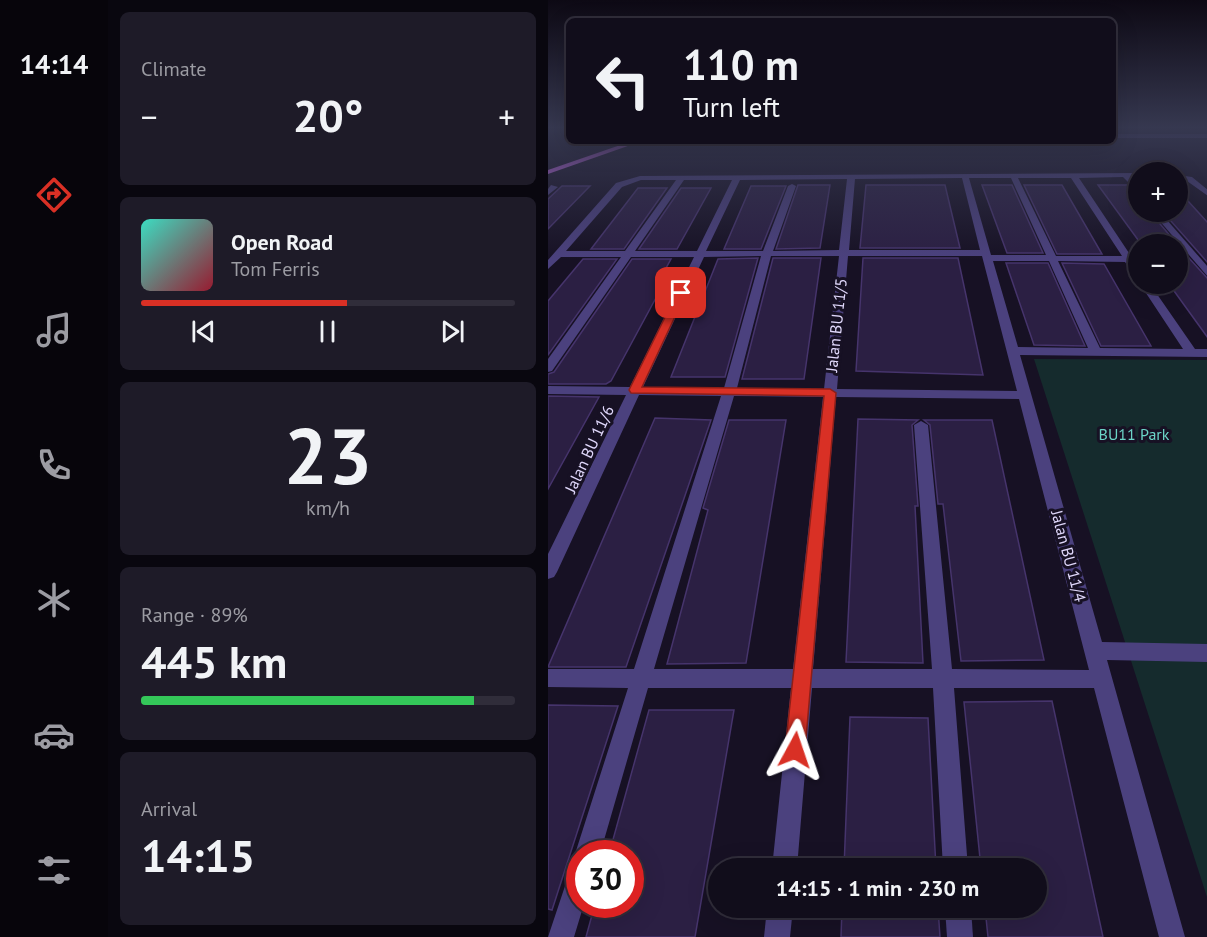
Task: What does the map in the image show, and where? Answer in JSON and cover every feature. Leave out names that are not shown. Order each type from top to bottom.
[{"type":"street","points":[[548,266],[619,185],[628,180],[682,177],[1013,175],[1125,175],[1128,178]]},
{"type":"street","points":[[1013,175],[1096,352]]},
{"type":"street","points":[[1073,175],[1128,251]]},
{"type":"street","name":"Jalan BU 11/4","points":[[965,176],[1172,937]]},
{"type":"street","points":[[548,368],[682,177]]},
{"type":"street","name":"Jalan BU 11/6","points":[[548,573],[737,177]]},
{"type":"street","name":"Jalan BU 11/5","points":[[785,858],[851,177]]},
{"type":"street","points":[[1188,179],[1208,194]]},
{"type":"street","points":[[591,840],[639,678],[729,392],[767,253],[792,186]]},
{"type":"street","points":[[1165,222],[1208,274]]},
{"type":"street","points":[[548,251],[629,254],[844,253],[1128,259]]},
{"type":"street","points":[[1188,259],[1208,260]]},
{"type":"street","points":[[1152,294],[1192,353]]},
{"type":"street","points":[[1013,351],[1208,353]]},
{"type":"street","points":[[548,390],[1025,395]]},
{"type":"street","points":[[921,424],[943,678],[954,858]]},
{"type":"street","points":[[1094,651],[1208,653]]},
{"type":"street","points":[[548,678],[1102,679]]},
{"type":"street","points":[[562,937],[568,918]]},
{"type":"street","points":[[777,937],[779,918]]},
{"type":"street","points":[[959,918],[960,937]]},
{"type":"green space","name":"BU11 Park","points":[[1034,359],[1207,360],[1207,897]]},
{"type":"building","points":[[798,185],[830,185],[820,248],[776,249]]},
{"type":"building","points":[[866,185],[945,185],[960,248],[860,248]]},
{"type":"building","points":[[982,185],[1012,185],[1043,253],[1007,253]]},
{"type":"building","points":[[1024,185],[1062,185],[1102,254],[1057,254]]},
{"type":"building","points":[[1098,185],[1127,185],[1128,222],[1158,222],[1169,234],[1134,234]]},
{"type":"building","points":[[562,186],[590,186],[548,229],[548,199]]},
{"type":"building","points":[[751,186],[786,186],[761,249],[724,249]]},
{"type":"building","points":[[638,188],[667,188],[624,249],[591,249]]},
{"type":"building","points":[[681,188],[711,188],[677,249],[639,249]]},
{"type":"building","points":[[1188,201],[1208,223],[1208,263],[1188,240],[1188,234],[1182,234],[1172,222],[1188,222]]},
{"type":"building","points":[[1188,257],[1208,279],[1208,338],[1176,294],[1188,294]]},
{"type":"building","points":[[758,258],[725,377],[671,377],[718,259]]},
{"type":"building","points":[[773,258],[821,258],[804,379],[742,379]]},
{"type":"building","points":[[863,258],[958,258],[983,375],[856,371]]},
{"type":"building","points":[[583,259],[617,259],[548,355],[548,301]]},
{"type":"building","points":[[632,259],[671,259],[665,270],[671,270],[611,381],[606,384],[548,384],[548,374],[554,372]]},
{"type":"building","points":[[1006,263],[1048,263],[1085,346],[1034,345]]},
{"type":"building","points":[[1062,263],[1104,264],[1151,346],[1101,346]]},
{"type":"building","points":[[548,396],[599,397],[548,489]]},
{"type":"building","points":[[655,418],[711,420],[626,667],[548,667]]},
{"type":"building","points":[[858,419],[918,420],[912,425],[918,506],[915,506],[923,663],[846,662]]},
{"type":"building","points":[[729,420],[786,420],[746,663],[667,664],[708,510],[703,508]]},
{"type":"building","points":[[924,420],[992,420],[1044,660],[961,661],[943,504],[938,504],[930,425]]},
{"type":"building","points":[[1052,701],[1103,937],[988,937],[986,918],[1047,918],[1047,858],[980,858],[964,702]]},
{"type":"building","points":[[548,705],[618,706],[575,840],[566,840],[566,867],[552,910],[548,909]]},
{"type":"building","points":[[649,710],[734,710],[695,937],[586,937],[591,918],[644,918],[644,840],[613,840]]},
{"type":"building","points":[[850,717],[928,718],[935,858],[844,858]]},
{"type":"building","points":[[842,918],[939,918],[940,937],[841,937]]},
{"type":"route","points":[[681,293],[635,390],[830,393],[795,750]]}]
